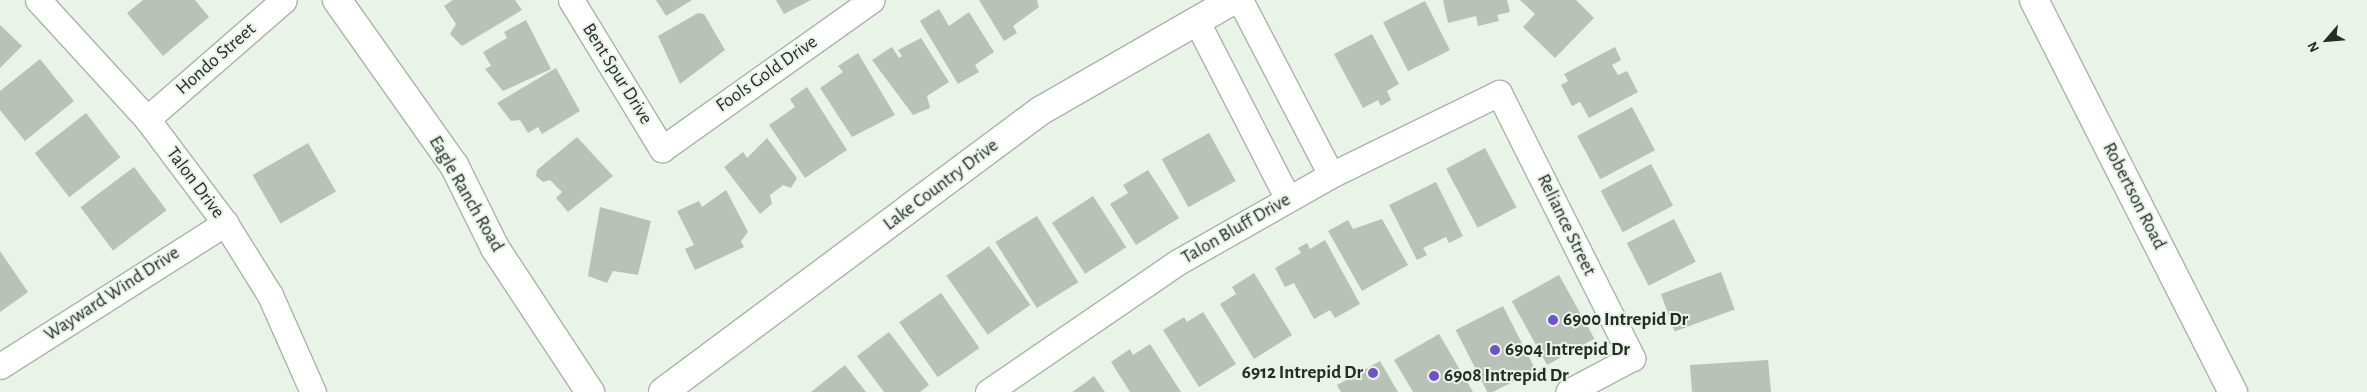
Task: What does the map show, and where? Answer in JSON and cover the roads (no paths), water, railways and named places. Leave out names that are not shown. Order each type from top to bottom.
[{"type":"street","name":"Talon Drive","points":[[38,0],[147,119],[225,222],[270,295],[312,392]]},
{"type":"street","name":"Hondo Street","points":[[147,119],[284,0]]},
{"type":"street","name":"Eagle Ranch Road","points":[[336,0],[454,166],[495,248],[590,392]]},
{"type":"street","name":"Bent Spur Drive","points":[[571,0],[662,149]]},
{"type":"street","name":"Fools Gold Drive","points":[[662,149],[872,0]]},
{"type":"street","name":"Robertson Road","points":[[2034,0],[2233,392]]},
{"type":"street","points":[[1219,6],[1331,175]]},
{"type":"street","points":[[1219,6],[1288,199]]},
{"type":"street","name":"Lake Country Drive","points":[[663,392],[1042,110],[1219,6]]},
{"type":"street","name":"Talon Bluff Drive","points":[[988,392],[1178,262],[1331,175],[1499,92]]},
{"type":"street","name":"Reliance Street","points":[[1499,92],[1632,358],[1568,392]]},
{"type":"street","name":"Wayward Wind Drive","points":[[0,366],[225,222]]},
{"type":"place","name":"6900 Intrepid Dr","points":[[1553,320]]},
{"type":"place","name":"6904 Intrepid Dr","points":[[1495,350]]},
{"type":"place","name":"6912 Intrepid Dr","points":[[1373,373]]},
{"type":"place","name":"6908 Intrepid Dr","points":[[1434,376]]}]
